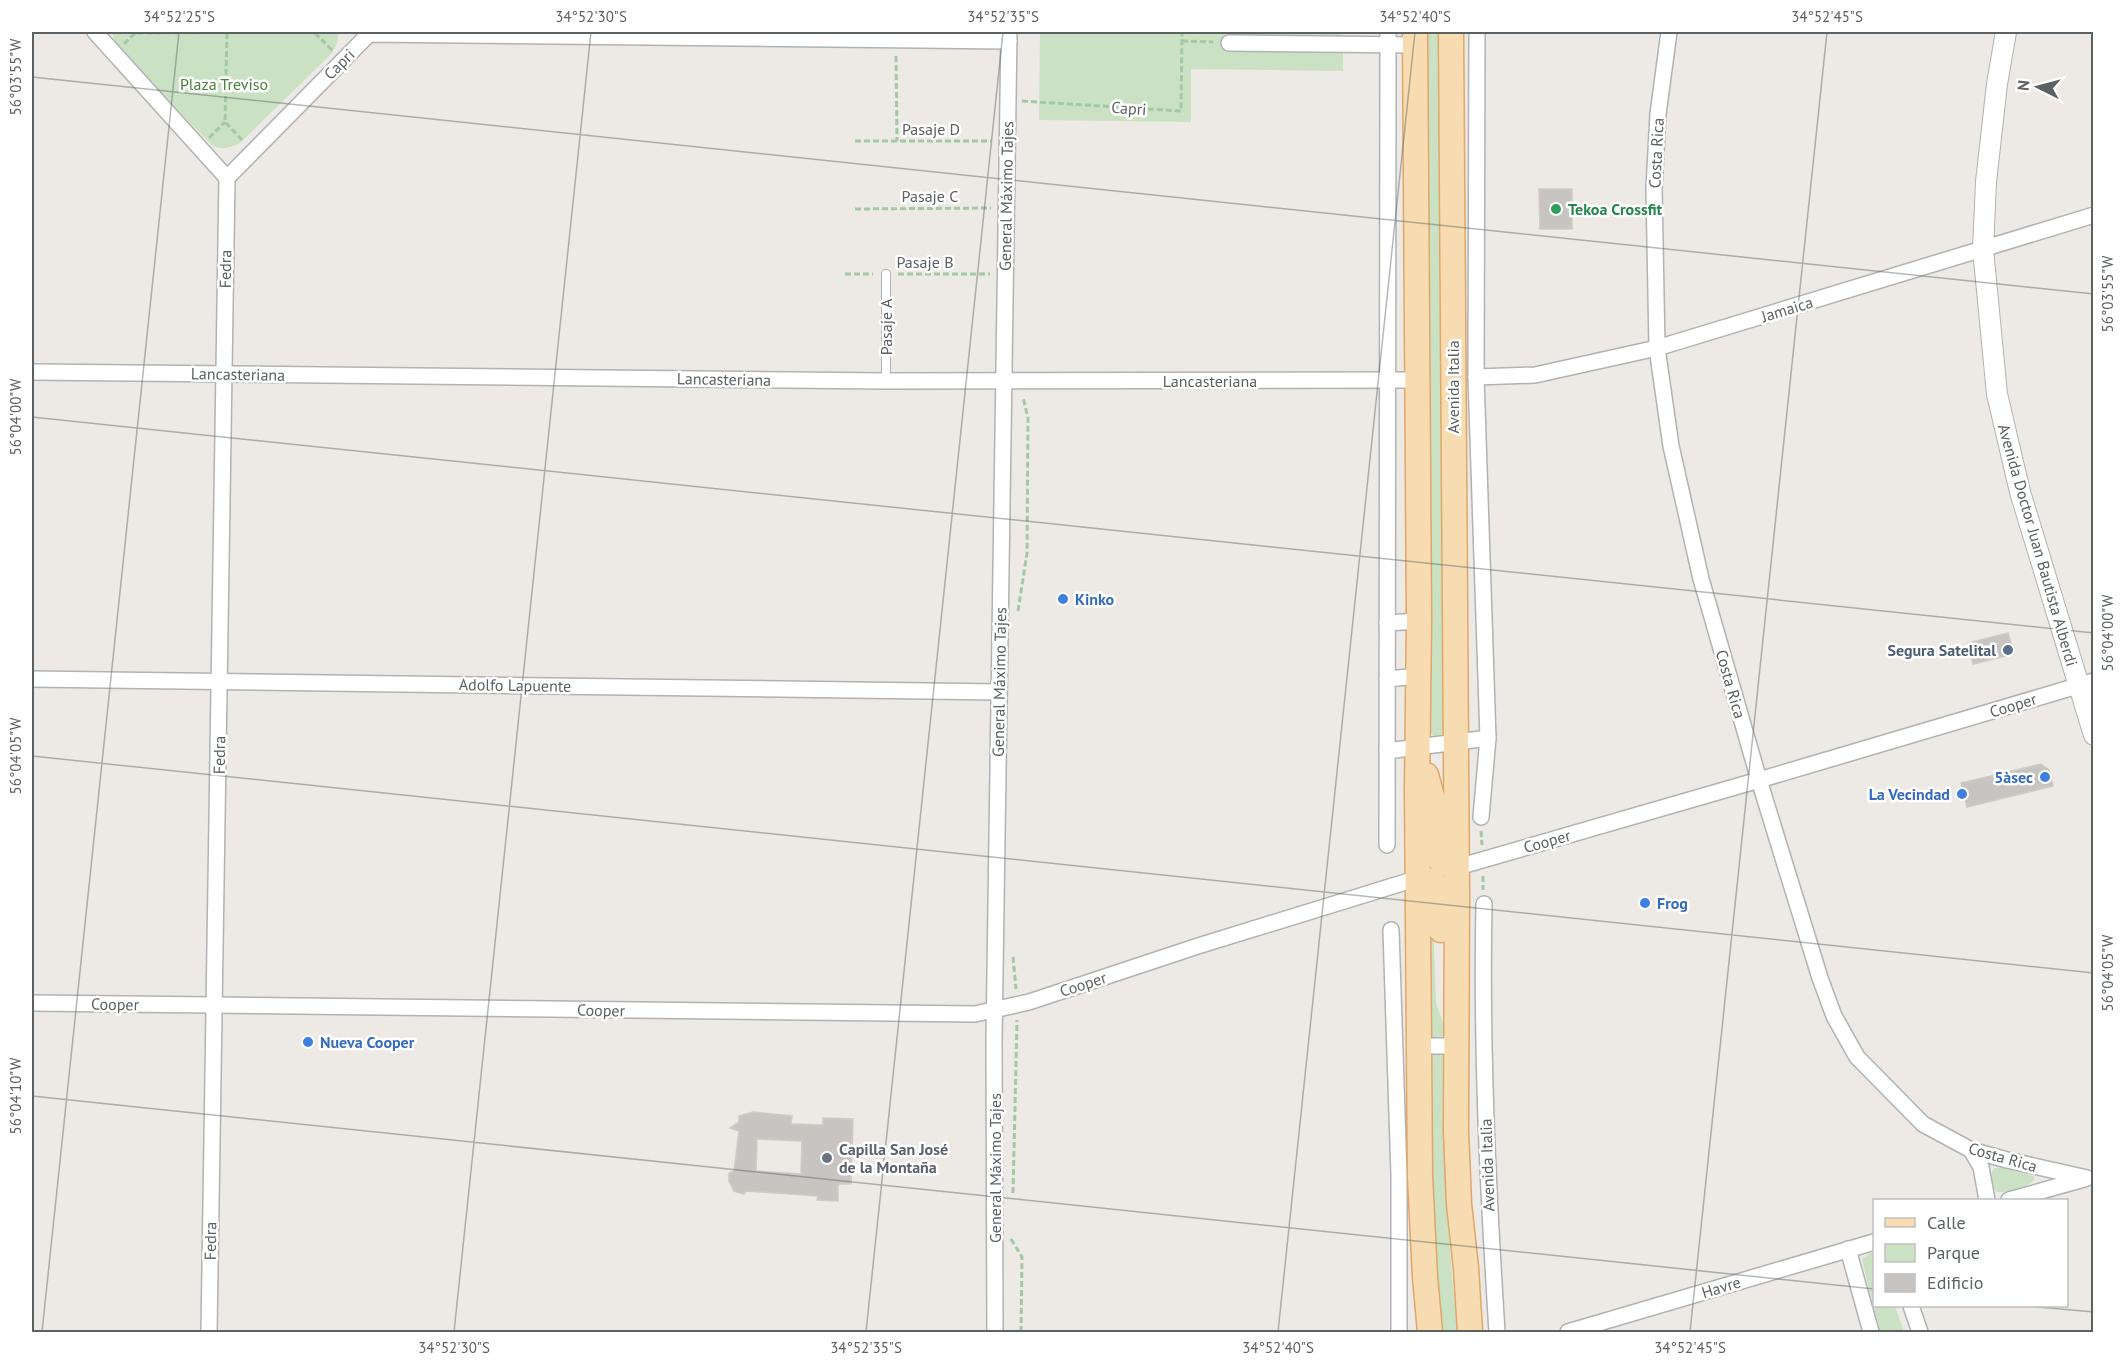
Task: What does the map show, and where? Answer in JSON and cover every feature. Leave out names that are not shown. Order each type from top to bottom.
[{"type":"main road","name":"Avenida Italia","points":[[1451,32],[1459,1204],[1470,1332]]},
{"type":"main road","points":[[1415,38],[1420,1046],[1410,1176],[1412,1236],[1425,1277],[1431,1332]]},
{"type":"main road","points":[[1418,747],[1421,765],[1432,790],[1438,858],[1445,864],[1456,867]]},
{"type":"main road","points":[[1418,878],[1433,881],[1441,899],[1441,980],[1457,1036]]},
{"type":"street","points":[[88,32],[95,32],[227,178]]},
{"type":"street","name":"Avenida Italia","points":[[1477,32],[1476,377],[1488,738],[1481,817]]},
{"type":"street","name":"Costa Rica","points":[[1670,32],[1658,114],[1654,188],[1657,348],[1671,446],[1701,579],[1759,780],[1820,978],[1834,1016],[1857,1057],[1923,1124],[1971,1150],[2090,1177]]},
{"type":"street","name":"Avenida Doctor Juan Bautista Alberdi","points":[[2006,32],[1997,84],[1986,182],[1983,249],[1997,394],[2020,492],[2086,683],[2094,735]]},
{"type":"street","name":"Capri","points":[[227,178],[367,33],[896,40],[1009,36]]},
{"type":"street","name":"General Máximo Tajes","points":[[995,1332],[999,692],[1009,36]]},
{"type":"street","points":[[1387,844],[1388,38]]},
{"type":"street","points":[[1229,43],[1415,38]]},
{"type":"street","points":[[1388,133],[1416,134]]},
{"type":"street","name":"Fedra","points":[[209,1332],[227,178]]},
{"type":"street","name":"Jamaica","points":[[1476,377],[1535,375],[1657,348],[2094,215]]},
{"type":"street","name":"Lancasteriana","points":[[32,372],[886,381],[1416,380]]},
{"type":"street","points":[[1387,623],[1419,621]]},
{"type":"street","points":[[1387,679],[1419,676]]},
{"type":"street","name":"Adolfo Lapuente","points":[[32,679],[999,692]]},
{"type":"street","name":"Cooper","points":[[32,1003],[975,1014],[1029,1002],[1198,946],[1418,878],[2086,683]]},
{"type":"street","points":[[1387,751],[1488,738]]},
{"type":"street","points":[[1387,793],[1417,789]]},
{"type":"street","name":"Avenida Italia","points":[[1484,904],[1482,997],[1488,1200],[1497,1332]]},
{"type":"street","points":[[1391,930],[1394,995],[1410,1176]]},
{"type":"street","points":[[1394,995],[1420,996]]},
{"type":"street","points":[[1456,996],[1482,997]]},
{"type":"street","points":[[1420,1046],[1457,1036]]},
{"type":"street","points":[[1971,1150],[1981,1167],[1988,1199]]},
{"type":"street","points":[[2013,1199],[2090,1177]]},
{"type":"street","points":[[1399,1332],[1412,1236]]},
{"type":"street","name":"Havre","points":[[1568,1332],[1873,1243]]},
{"type":"street","points":[[1848,1249],[1871,1332]]},
{"type":"street","points":[[1912,1307],[1920,1332]]},
{"type":"lane","name":"Pasaje A","points":[[886,274],[886,381]]},
{"type":"path","points":[[134,32],[316,32],[342,61]]},
{"type":"path","points":[[227,32],[225,122],[253,151]]},
{"type":"path","name":"Capri","points":[[1008,101],[1180,111],[1182,32]]},
{"type":"path","points":[[896,40],[897,141]]},
{"type":"path","points":[[1182,41],[1229,43]]},
{"type":"path","name":"Pasaje D","points":[[855,141],[1007,141]]},
{"type":"path","name":"Pasaje C","points":[[855,209],[1006,208]]},
{"type":"path","name":"Pasaje B","points":[[845,274],[1005,274]]},
{"type":"path","points":[[1017,616],[1027,553],[1028,418],[1023,395]]},
{"type":"path","points":[[1481,817],[1484,904]]},
{"type":"path","points":[[1013,949],[1016,990]]},
{"type":"path","points":[[1012,1194],[1017,1022]]},
{"type":"path","points":[[1012,1228],[1011,1240],[1022,1257],[1021,1332]]},
{"type":"green space","name":"Plaza Treviso","points":[[112,32],[338,32],[338,35],[337,43],[331,54],[240,143],[223,148],[213,146],[123,55],[116,45]]},
{"type":"green space","points":[[1040,32],[1343,32],[1343,71],[1191,69],[1191,122],[1039,120]]},
{"type":"green space","points":[[1426,32],[1442,32],[1445,729],[1440,737],[1435,737],[1430,733],[1429,726]]},
{"type":"green space","points":[[1430,891],[1432,892],[1436,1003],[1444,1026],[1444,1035],[1437,1039],[1430,1036]]},
{"type":"green space","points":[[1438,1052],[1445,1058],[1448,1227],[1457,1332],[1441,1332],[1435,1264],[1430,1057]]},
{"type":"green space","points":[[1995,1168],[2033,1176],[2035,1179],[2018,1189],[1997,1192],[1991,1180],[1991,1174]]},
{"type":"green space","points":[[1873,1253],[1873,1304],[1863,1264],[1863,1258]]},
{"type":"green space","points":[[1874,1307],[1895,1307],[1904,1332],[1880,1332]]},
{"type":"building","name":"Tekoa Crossfit","points":[[1539,189],[1572,189],[1572,229],[1540,229]]},
{"type":"building","points":[[2008,633],[2014,654],[1973,664],[1968,643]]},
{"type":"building","points":[[2041,764],[2049,770],[2053,786],[1967,807],[1961,783]]},
{"type":"building","points":[[753,1112],[792,1116],[791,1124],[823,1125],[823,1118],[853,1119],[851,1184],[838,1184],[838,1201],[817,1200],[818,1196],[746,1191],[744,1194],[734,1191],[729,1181],[729,1173],[734,1171],[739,1131],[730,1128],[739,1122],[739,1116]],"holes":[[[757,1139],[802,1141],[801,1174],[756,1171]]]},
{"type":"place","name":"Tekoa Crossfit","points":[[1556,209]]},
{"type":"place","name":"Kinko","points":[[1063,599]]},
{"type":"place","name":"Segura Satelital","points":[[2008,650]]},
{"type":"place","name":"5àsec","points":[[2045,777]]},
{"type":"place","name":"La Vecindad","points":[[1962,794]]},
{"type":"place","name":"Frog","points":[[1645,903]]},
{"type":"place","name":"Nueva Cooper","points":[[308,1042]]},
{"type":"place","name":"Capilla San José de la Montaña","points":[[827,1158]]}]
